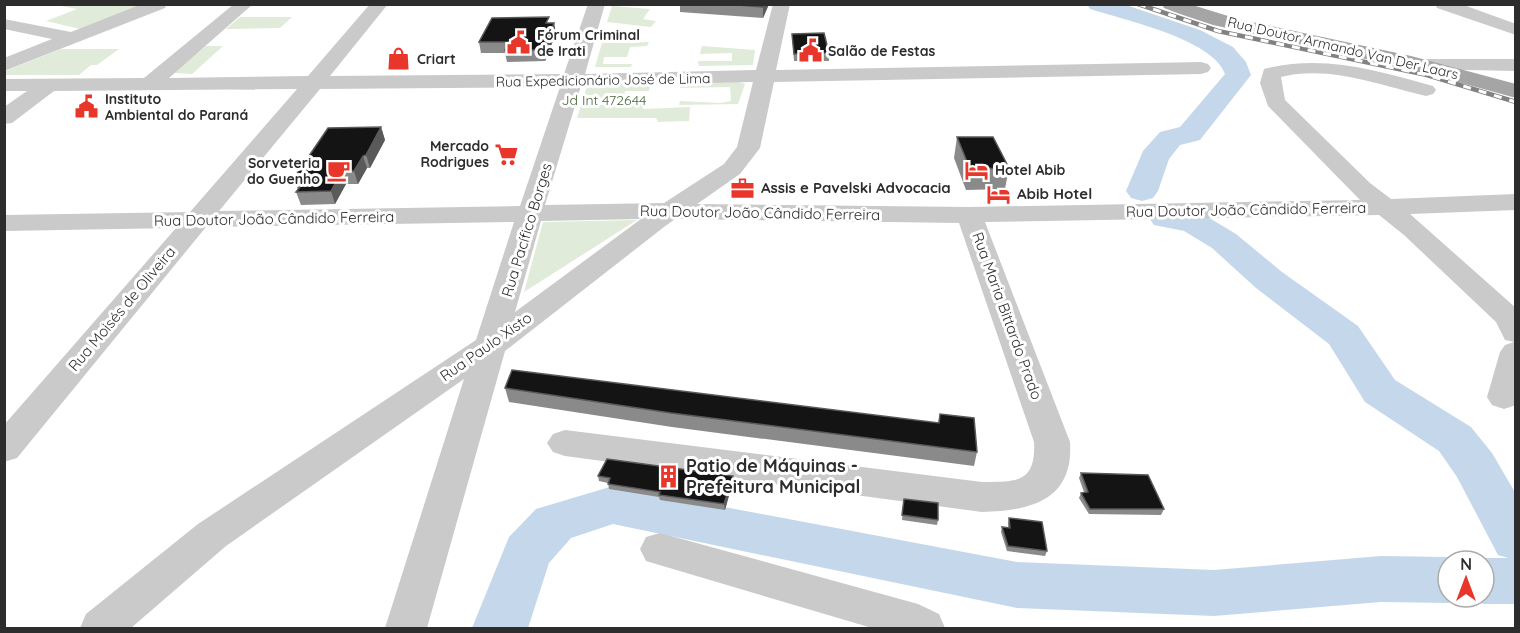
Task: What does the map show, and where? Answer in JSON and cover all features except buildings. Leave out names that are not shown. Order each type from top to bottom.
[{"type":"main road","name":"Rua Doutor Armando Van Der Laars","points":[[1171,4],[1202,15],[1261,30],[1423,64],[1515,90]]},
{"type":"street","points":[[4,65],[159,4]]},
{"type":"street","points":[[148,85],[245,4]]},
{"type":"street","name":"Rua Moisés de Oliveira","points":[[4,449],[380,4]]},
{"type":"street","name":"Rua Pacífico Borges","points":[[406,628],[493,344],[530,213],[597,4]]},
{"type":"street","name":"Rua Paulo Xisto","points":[[101,628],[212,535],[493,344],[668,211],[732,169],[748,148],[783,4]]},
{"type":"street","points":[[1443,4],[1515,30]]},
{"type":"street","points":[[4,24],[72,38]]},
{"type":"street","points":[[1423,64],[1515,65]]},
{"type":"street","name":"Rua Expedicionário José de Lima","points":[[4,85],[313,84],[1201,68]]},
{"type":"street","points":[[1426,90],[1338,70],[1283,69],[1271,73],[1270,83],[1275,102],[1361,188],[1386,207],[1509,318],[1515,333]]},
{"type":"street","points":[[4,118],[47,86]]},
{"type":"street","name":"Rua Doutor João Cândido Ferreira","points":[[4,224],[668,211],[969,215],[1386,207],[1515,202]]},
{"type":"street","name":"Rua Maria Bittardo Prado","points":[[565,443],[981,497],[1012,496],[1042,483],[1053,462],[1052,442],[969,215]]},
{"type":"street","points":[[1504,397],[1515,352]]},
{"type":"street","points":[[660,549],[918,623],[924,628]]},
{"type":"green space","points":[[56,5],[143,5],[80,29],[46,21],[77,9]]},
{"type":"green space","points":[[612,6],[650,9],[643,19],[656,21],[651,27],[607,22]]},
{"type":"green space","points":[[240,17],[292,17],[280,28],[226,29]]},
{"type":"green space","points":[[649,42],[647,46],[630,47],[627,57],[604,57],[603,64],[632,64],[631,67],[595,67],[602,43]]},
{"type":"green space","points":[[206,46],[223,46],[192,74],[173,73]]},
{"type":"green space","points":[[702,46],[755,50],[753,65],[699,66],[698,61],[732,61],[732,53],[700,54]]},
{"type":"green space","points":[[61,49],[119,49],[97,65],[91,65],[79,75],[5,75],[5,71]]},
{"type":"green space","name":"Jd Int 472644","points":[[651,82],[649,91],[625,91],[623,103],[646,103],[643,109],[690,107],[689,121],[658,122],[656,118],[577,118],[588,83]]},
{"type":"green space","points":[[738,82],[745,84],[738,104],[679,105],[680,101],[720,103],[731,101],[730,87],[680,88],[681,83]]},
{"type":"green space","points":[[637,220],[524,292],[543,222]]},
{"type":"waterway","points":[[1098,4],[1171,27],[1209,43],[1224,52],[1233,62],[1238,75],[1190,134],[1170,138],[1154,157],[1142,191]]},
{"type":"waterway","points":[[1166,218],[1194,223],[1224,241],[1269,280],[1344,335],[1380,391],[1455,439],[1475,466],[1516,540]]},
{"type":"waterway","points":[[500,628],[527,552],[554,523],[613,505],[1017,585],[1214,593],[1381,579],[1436,580]]},
{"type":"waterway","points":[[1496,581],[1516,581]]},
{"type":"railway","points":[[1138,4],[1218,31],[1427,75],[1516,102]]},
{"type":"place","name":"Fórum Criminal de Irati","points":[[519,43]]},
{"type":"place","name":"Salão de Festas","points":[[810,51]]},
{"type":"place","name":"Criart","points":[[399,59]]},
{"type":"place","name":"Instituto Ambiental do Paraná","points":[[87,107]]},
{"type":"place","name":"Mercado Rodrigues","points":[[507,154]]},
{"type":"place","name":"Hotel Abib","points":[[977,170]]},
{"type":"place","name":"Sorveteria do Guenho","points":[[338,171]]},
{"type":"place","name":"Assis e Pavelski Advocacia","points":[[743,188]]},
{"type":"place","name":"Abib Hotel","points":[[999,194]]},
{"type":"place","name":"Patio de Máquinas - Prefeitura Municipal","points":[[668,476]]}]
